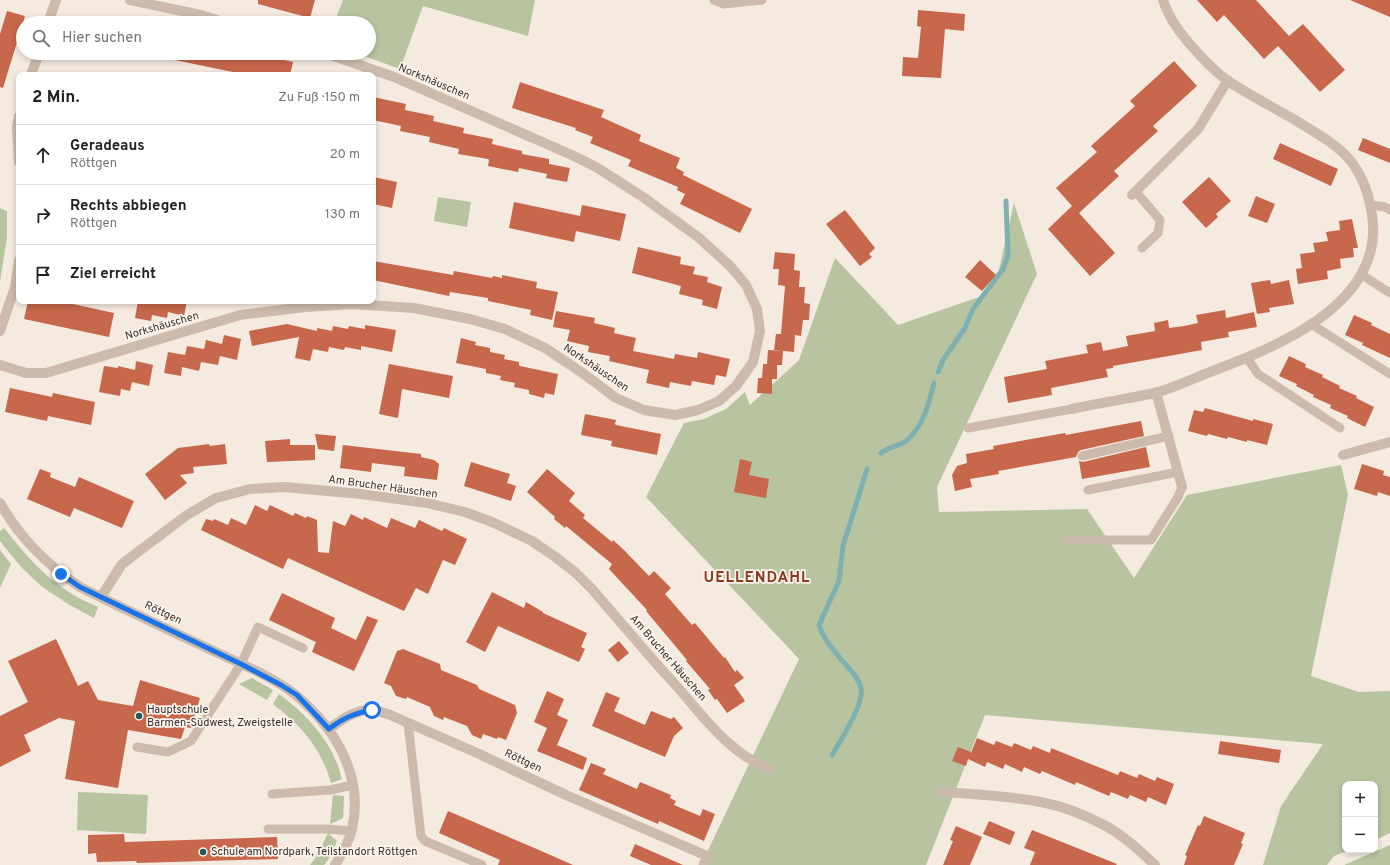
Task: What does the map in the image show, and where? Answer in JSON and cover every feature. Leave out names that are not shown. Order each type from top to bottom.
[{"type":"street","points":[[50,16],[56,0]]},
{"type":"street","points":[[130,0],[204,16]]},
{"type":"street","points":[[1072,409],[1156,392],[1246,358],[1280,342],[1328,313],[1347,295],[1362,275],[1370,255],[1373,230],[1371,205],[1362,180],[1349,159],[1328,140],[1228,80],[1205,61],[1166,12],[1162,0]]},
{"type":"street","points":[[32,72],[36,60]]},
{"type":"street","name":"Norkshäuschen","points":[[0,365],[26,373],[46,373],[240,316],[306,307],[352,304],[414,308],[470,319],[505,329],[545,348],[616,398],[644,410],[675,415],[698,410],[719,401],[736,386],[753,362],[760,331],[757,309],[746,285],[730,266],[698,237],[643,197],[596,167],[394,77],[345,60]]},
{"type":"street","points":[[1134,194],[1198,129],[1228,80]]},
{"type":"street","points":[[0,331],[16,280]]},
{"type":"street","points":[[1156,392],[1182,487]]},
{"type":"street","points":[[1343,455],[1390,442]]},
{"type":"street","name":"Am Brucher Häuschen","points":[[101,598],[122,564],[186,515],[216,498],[250,489],[284,487],[361,494],[428,503],[465,512],[498,524],[532,541],[576,573],[592,589],[712,727],[749,759],[770,769]]},
{"type":"street","name":"Röttgen","points":[[0,503],[11,522],[26,541],[42,558],[61,574],[80,587],[101,598],[241,664],[281,685],[297,695],[329,729],[345,757],[353,785],[354,816],[352,831],[338,864]]},
{"type":"street","name":"Röttgen","points":[[329,729],[347,716],[358,712],[372,710],[388,714],[477,753],[705,860]]},
{"type":"street","points":[[941,792],[1043,802],[1067,810],[1110,829],[1136,847],[1155,865]]},
{"type":"lane","points":[[714,0],[724,4],[762,0]]},
{"type":"lane","points":[[1134,194],[1160,220],[1158,233],[1142,248]]},
{"type":"lane","points":[[1371,205],[1385,207],[1390,210]]},
{"type":"lane","points":[[1362,275],[1390,293]]},
{"type":"lane","points":[[1311,324],[1390,374]]},
{"type":"lane","points":[[1246,358],[1258,374],[1340,428]]},
{"type":"lane","points":[[968,428],[1072,409]]},
{"type":"lane","points":[[1082,456],[1168,436]]},
{"type":"lane","points":[[1088,490],[1178,472]]},
{"type":"lane","points":[[1067,540],[1150,540],[1178,497],[1182,487]]},
{"type":"lane","points":[[137,747],[168,752],[191,741],[241,664],[258,627],[303,648]]},
{"type":"lane","points":[[408,723],[422,836],[425,841],[482,865]]},
{"type":"lane","points":[[272,794],[330,790],[353,785]]},
{"type":"lane","points":[[268,829],[327,829],[352,831]]},
{"type":"green space","points":[[343,0],[535,0],[528,36],[423,6],[400,69],[375,60],[376,16],[337,16]]},
{"type":"green space","points":[[438,197],[471,202],[467,227],[434,221]]},
{"type":"green space","points":[[1014,203],[1037,274],[937,487],[939,512],[1087,509],[1134,578],[1187,495],[1341,465],[1348,495],[1311,676],[1359,692],[1390,691],[1390,833],[1378,839],[1378,781],[1342,781],[1342,853],[1334,856],[1327,865],[1263,865],[1281,806],[1323,744],[985,715],[926,865],[701,865],[799,659],[646,497],[684,423],[704,419],[726,409],[745,392],[750,405],[799,360],[835,258],[898,325],[979,297],[998,274]]},
{"type":"green space","points":[[0,208],[7,211],[7,237],[0,282]]},
{"type":"green space","points":[[4,528],[31,560],[54,582],[71,594],[98,607],[94,618],[68,604],[41,586],[21,567],[0,541],[0,531]]},
{"type":"green space","points":[[0,550],[11,564],[0,588]]},
{"type":"green space","points":[[252,678],[273,690],[267,700],[239,684]]},
{"type":"green space","points":[[279,694],[296,708],[319,732],[331,751],[342,779],[331,783],[327,770],[316,748],[301,729],[273,704]]},
{"type":"green space","points":[[78,792],[148,795],[146,834],[77,830]]},
{"type":"green space","points":[[333,795],[344,796],[343,818],[330,824]]},
{"type":"green space","points":[[328,833],[337,841],[330,857],[324,865],[310,865],[318,854]]},
{"type":"green space","points":[[1390,845],[1390,865],[1344,865],[1372,853],[1378,853],[1378,850]]},
{"type":"building","points":[[258,0],[315,0],[311,16],[303,16],[258,4]]},
{"type":"building","points":[[1197,0],[1256,0],[1289,36],[1303,24],[1345,70],[1320,92],[1278,46],[1264,59],[1224,15],[1217,22]]},
{"type":"building","points":[[1350,0],[1390,0],[1390,17]]},
{"type":"building","points":[[918,10],[965,14],[964,31],[945,29],[941,78],[902,76],[903,57],[918,58],[921,27],[917,26]]},
{"type":"building","points":[[7,11],[25,16],[16,16],[16,45],[3,88],[0,87],[0,34]]},
{"type":"building","points":[[175,60],[283,60],[293,62],[291,72],[233,72]]},
{"type":"building","points":[[1174,61],[1197,86],[1153,126],[1158,131],[1114,171],[1119,176],[1079,213],[1115,253],[1090,276],[1048,229],[1072,206],[1056,188],[1097,152],[1091,146],[1135,106],[1130,101]]},
{"type":"building","points":[[520,82],[604,110],[601,117],[641,135],[639,141],[680,158],[676,168],[684,172],[683,175],[752,209],[740,233],[680,204],[685,194],[677,190],[678,187],[628,166],[631,160],[590,143],[593,137],[575,130],[576,128],[512,108]]},
{"type":"building","points":[[376,98],[406,104],[405,110],[434,116],[433,121],[464,128],[463,133],[493,139],[492,144],[522,151],[522,154],[549,159],[549,164],[570,168],[567,182],[546,178],[547,174],[519,168],[518,172],[488,166],[488,159],[458,154],[459,149],[429,142],[430,137],[400,131],[401,126],[376,121]]},
{"type":"building","points":[[1363,138],[1390,149],[1390,163],[1358,150]]},
{"type":"building","points":[[1280,143],[1338,169],[1331,186],[1273,159]]},
{"type":"building","points":[[1209,177],[1231,201],[1216,214],[1218,217],[1206,228],[1182,202]]},
{"type":"building","points":[[376,178],[397,182],[392,208],[376,205]]},
{"type":"building","points":[[1256,196],[1275,204],[1267,223],[1248,216]]},
{"type":"building","points":[[514,202],[580,216],[582,205],[626,214],[620,241],[576,231],[574,242],[509,228]]},
{"type":"building","points":[[845,210],[875,248],[869,254],[872,257],[860,266],[826,224]]},
{"type":"building","points":[[1352,219],[1358,248],[1353,248],[1354,257],[1340,259],[1341,268],[1327,271],[1328,279],[1298,284],[1296,269],[1302,268],[1300,254],[1315,252],[1313,243],[1328,241],[1326,232],[1340,230],[1339,221]]},
{"type":"building","points":[[638,247],[681,257],[680,264],[695,267],[693,274],[708,277],[707,282],[722,287],[717,309],[702,305],[703,300],[679,294],[681,286],[632,273]]},
{"type":"building","points":[[775,252],[795,254],[794,270],[800,271],[799,287],[805,287],[804,303],[810,304],[809,320],[803,320],[801,336],[795,335],[794,352],[774,350],[776,334],[781,334],[785,286],[778,285],[779,269],[773,269]]},
{"type":"building","points":[[980,260],[996,275],[982,291],[965,277]]},
{"type":"building","points":[[376,262],[453,275],[454,271],[492,278],[493,276],[502,278],[502,275],[537,282],[536,288],[558,292],[552,320],[530,315],[531,310],[488,301],[488,298],[450,292],[449,296],[376,281]]},
{"type":"building","points":[[1270,280],[1271,284],[1289,280],[1294,304],[1269,308],[1270,312],[1257,314],[1251,283]]},
{"type":"building","points":[[27,304],[73,304],[114,313],[109,337],[24,319]]},
{"type":"building","points":[[137,304],[186,304],[184,316],[168,312],[167,318],[152,315],[151,321],[135,318]]},
{"type":"building","points":[[1225,310],[1226,318],[1254,312],[1257,327],[1228,332],[1229,337],[1201,342],[1202,350],[1113,366],[1113,368],[1106,369],[1108,377],[1051,388],[1052,395],[1008,403],[1004,377],[1047,369],[1045,361],[1088,353],[1086,345],[1101,342],[1103,351],[1128,346],[1126,336],[1155,331],[1154,323],[1168,320],[1169,328],[1184,326],[1198,323],[1196,315]]},
{"type":"building","points":[[556,311],[595,318],[594,323],[615,328],[614,333],[636,338],[633,351],[674,359],[675,354],[697,358],[698,352],[730,359],[726,377],[716,375],[714,385],[692,381],[691,386],[670,382],[669,388],[646,383],[649,370],[609,361],[610,356],[588,352],[589,346],[567,341],[570,330],[553,327]]},
{"type":"building","points":[[1354,315],[1372,323],[1371,325],[1390,334],[1390,358],[1345,335]]},
{"type":"building","points":[[287,324],[317,331],[317,328],[332,331],[333,326],[348,329],[349,326],[365,329],[365,325],[396,330],[392,352],[361,346],[361,350],[345,347],[344,350],[329,347],[328,352],[313,349],[310,361],[295,358],[299,337],[252,346],[249,331]]},
{"type":"building","points":[[224,335],[241,339],[237,360],[220,356],[218,365],[201,362],[199,371],[182,367],[181,376],[164,373],[168,352],[185,355],[187,346],[204,349],[206,340],[222,344]]},
{"type":"building","points":[[461,338],[476,342],[475,345],[490,348],[490,352],[505,355],[504,359],[519,362],[520,366],[558,374],[554,395],[545,393],[544,398],[529,394],[529,390],[514,387],[515,383],[500,380],[501,376],[486,373],[486,369],[456,363]]},
{"type":"building","points":[[768,350],[783,351],[782,365],[777,365],[777,379],[772,379],[772,394],[757,393],[758,378],[762,378],[763,364],[767,364]]},
{"type":"building","points":[[1289,356],[1306,364],[1305,367],[1323,375],[1322,377],[1340,386],[1339,388],[1357,396],[1356,398],[1374,407],[1365,427],[1347,418],[1348,416],[1330,408],[1331,405],[1313,397],[1314,395],[1296,386],[1297,384],[1279,376]]},
{"type":"building","points":[[136,361],[153,365],[149,386],[132,382],[130,391],[121,389],[120,396],[99,392],[104,366],[118,368],[118,366],[135,370]]},
{"type":"building","points":[[389,364],[453,376],[449,398],[402,389],[398,418],[379,414]]},
{"type":"building","points":[[10,388],[52,397],[53,393],[95,402],[91,425],[48,416],[47,421],[5,412]]},
{"type":"building","points":[[1205,408],[1253,421],[1253,419],[1273,424],[1267,445],[1228,437],[1227,439],[1208,434],[1207,436],[1188,431],[1194,410],[1203,412]]},
{"type":"building","points":[[585,414],[616,420],[616,425],[661,434],[657,455],[611,446],[612,441],[581,435]]},
{"type":"building","points":[[1141,421],[1144,436],[1081,450],[1078,452],[1076,457],[998,471],[999,474],[970,479],[972,487],[955,491],[952,475],[957,466],[967,463],[966,454],[994,449],[993,446],[1065,433],[1066,435]]},
{"type":"building","points":[[315,434],[336,436],[334,451],[318,449]]},
{"type":"building","points":[[290,439],[290,445],[315,445],[315,460],[267,462],[265,441]]},
{"type":"building","points":[[209,444],[210,446],[225,444],[227,464],[193,467],[194,473],[180,475],[187,483],[165,500],[145,474],[178,448]]},
{"type":"building","points":[[343,445],[421,454],[421,457],[434,460],[439,464],[437,480],[404,476],[405,467],[372,463],[371,472],[340,468]]},
{"type":"building","points":[[1146,447],[1150,467],[1082,479],[1079,461],[1083,462]]},
{"type":"building","points":[[740,459],[752,462],[749,475],[769,479],[766,498],[734,492]]},
{"type":"building","points":[[471,462],[510,474],[507,483],[516,486],[511,501],[464,486]]},
{"type":"building","points":[[1362,464],[1384,471],[1383,475],[1390,477],[1390,496],[1378,492],[1377,496],[1354,489]]},
{"type":"building","points":[[40,469],[51,473],[50,477],[75,487],[79,477],[134,501],[122,528],[74,508],[70,517],[27,499]]},
{"type":"building","points":[[547,469],[575,493],[569,501],[585,515],[583,518],[612,542],[613,540],[649,576],[654,571],[671,588],[665,594],[692,625],[695,623],[724,658],[725,657],[735,672],[737,670],[744,678],[734,685],[745,701],[727,713],[717,699],[715,700],[708,690],[710,689],[646,611],[647,610],[609,569],[612,564],[566,526],[565,528],[554,519],[555,517],[527,492]]},
{"type":"building","points":[[255,505],[267,511],[270,505],[293,516],[295,513],[306,518],[307,516],[317,520],[318,552],[329,553],[333,521],[345,526],[351,514],[363,520],[364,517],[387,528],[391,518],[415,528],[419,520],[442,531],[444,528],[467,539],[455,565],[443,560],[428,594],[416,588],[404,611],[288,558],[283,569],[201,530],[206,519],[213,521],[214,519],[228,525],[231,518],[246,525]]},
{"type":"building","points":[[492,592],[524,608],[526,602],[543,613],[587,633],[581,647],[585,649],[579,662],[498,626],[485,652],[466,642]]},
{"type":"building","points":[[282,593],[335,618],[331,628],[356,640],[367,616],[378,620],[354,671],[312,652],[316,642],[269,620]]},
{"type":"building","points":[[56,639],[78,686],[88,681],[98,700],[133,706],[140,680],[200,698],[191,728],[185,727],[181,739],[128,730],[118,788],[65,779],[75,721],[59,718],[24,735],[31,751],[0,767],[0,716],[28,702],[8,661]]},
{"type":"building","points":[[619,641],[629,653],[618,662],[608,650]]},
{"type":"building","points":[[403,649],[440,664],[441,670],[477,685],[479,689],[515,705],[517,713],[506,740],[498,737],[497,739],[483,734],[481,739],[472,735],[467,726],[444,717],[443,720],[434,716],[430,707],[407,697],[406,699],[396,696],[391,686],[384,683],[397,651]]},
{"type":"building","points":[[547,691],[564,699],[557,715],[568,720],[557,745],[587,758],[583,770],[537,751],[547,728],[534,722]]},
{"type":"building","points":[[606,692],[620,698],[614,711],[645,725],[651,711],[671,719],[674,717],[683,728],[674,736],[665,757],[592,726]]},
{"type":"building","points":[[977,738],[994,745],[996,741],[1012,747],[1014,743],[1031,750],[1033,746],[1050,753],[1051,748],[1118,775],[1120,771],[1137,778],[1139,774],[1155,781],[1157,777],[1174,784],[1166,805],[1148,797],[1146,802],[1130,795],[1128,799],[1111,792],[1109,796],[1076,782],[1075,785],[1042,771],[1040,774],[1024,767],[1022,772],[1005,764],[1003,769],[987,762],[985,767],[968,759],[966,766],[952,761],[958,747],[971,752],[970,755]]},
{"type":"building","points":[[1220,741],[1281,750],[1279,763],[1218,754]]},
{"type":"building","points":[[591,763],[606,769],[603,774],[637,789],[640,782],[671,795],[670,798],[676,801],[674,805],[700,816],[703,809],[715,814],[704,841],[659,821],[658,824],[579,790]]},
{"type":"building","points":[[448,811],[573,865],[498,865],[500,860],[439,833]]},
{"type":"building","points":[[1204,816],[1245,833],[1241,843],[1243,844],[1234,865],[1184,865],[1187,856],[1185,855],[1198,825],[1200,826]]},
{"type":"building","points":[[989,821],[1015,832],[1010,845],[983,834]]},
{"type":"building","points":[[956,826],[982,837],[970,865],[943,865],[953,841],[950,840]]},
{"type":"building","points":[[1032,830],[1117,864],[1030,865],[1035,852],[1024,848]]},
{"type":"building","points":[[124,834],[125,842],[277,837],[278,859],[137,863],[136,861],[97,862],[96,853],[88,854],[88,835]]},
{"type":"building","points":[[635,844],[683,865],[651,865],[630,856]]},
{"type":"waterway","points":[[938,372],[943,360],[965,328],[973,309],[1003,269],[1008,256],[1006,201]]},
{"type":"waterway","points":[[881,453],[906,441],[917,429],[927,407],[934,383]]},
{"type":"waterway","points":[[832,755],[856,712],[861,694],[861,688],[855,676],[828,642],[819,625],[839,581],[843,546],[867,469]]},
{"type":"place","name":"Hauptschule Barmen-Südwest, Zweigstelle","points":[[139,716]]},
{"type":"place","name":"Schule am Nordpark, Teilstandort Röttgen","points":[[203,852]]},
{"type":"district","name":"UELLENDAHL","points":[[757,578]]},
{"type":"route","points":[[61,574],[80,587],[101,598],[262,674],[297,695],[329,729],[347,716],[358,712],[372,710]]}]
